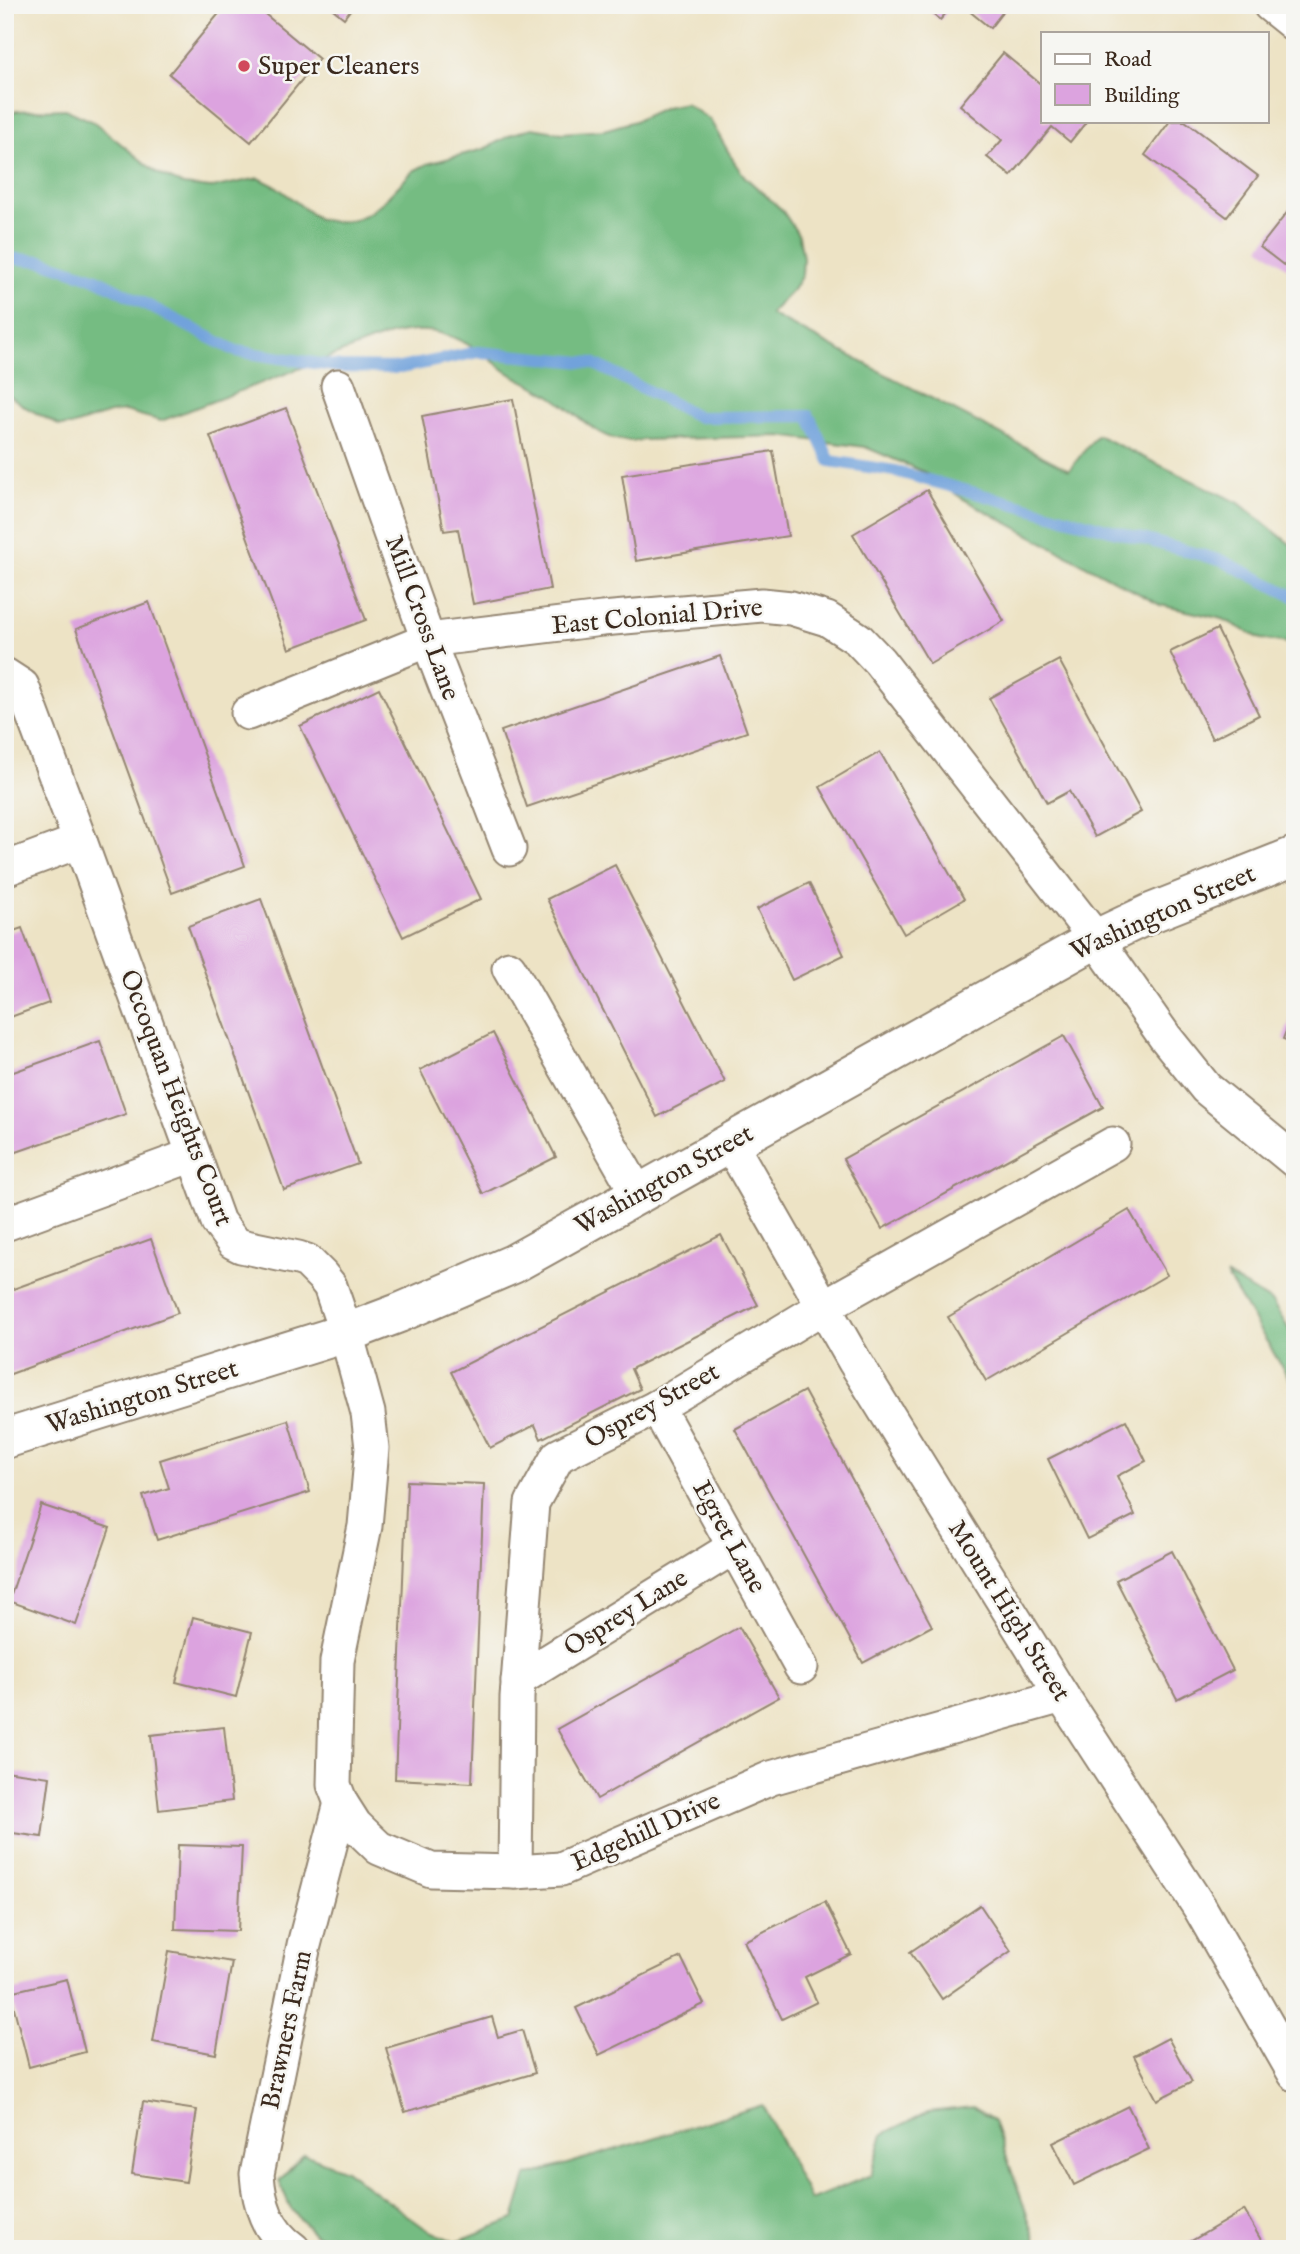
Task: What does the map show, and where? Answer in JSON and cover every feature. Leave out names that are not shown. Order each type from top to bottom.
[{"type":"street","points":[[1270,5],[1295,25]]},
{"type":"street","name":"Mill Cross Lane","points":[[338,386],[428,640],[509,849]]},
{"type":"street","name":"East Colonial Drive","points":[[248,713],[428,640],[602,619],[762,606],[792,608],[827,619],[859,639],[878,661],[1096,939],[1165,1037],[1206,1088],[1295,1161]]},
{"type":"street","name":"Occoquan Heights Court","points":[[5,675],[22,686],[218,1222],[227,1236],[241,1246],[307,1261],[330,1286],[346,1333]]},
{"type":"street","points":[[5,869],[80,841]]},
{"type":"street","name":"Washington Street","points":[[5,1439],[346,1333],[513,1264],[1096,939],[1151,913],[1295,856]]},
{"type":"street","points":[[509,968],[639,1196]]},
{"type":"street","name":"Mount High Street","points":[[730,1143],[855,1362],[1062,1696],[1200,1908],[1295,2074]]},
{"type":"street","name":"Osprey Street","points":[[515,1872],[518,1680],[532,1503],[558,1456],[657,1407],[823,1307],[1113,1144]]},
{"type":"street","points":[[5,1224],[193,1156]]},
{"type":"street","name":"Edgehill Drive","points":[[346,1333],[365,1398],[372,1448],[365,1526],[337,1661],[334,1785],[341,1803],[355,1825],[379,1848],[431,1870],[515,1872],[561,1869],[771,1778],[1062,1696]]},
{"type":"street","name":"Egret Lane","points":[[657,1407],[801,1667]]},
{"type":"street","name":"Osprey Lane","points":[[518,1680],[734,1547]]},
{"type":"street","name":"Brawners Farm","points":[[293,2249],[285,2244],[268,2222],[259,2196],[257,2174],[304,1945],[341,1803]]},
{"type":"green space","points":[[685,103],[710,120],[736,165],[746,178],[782,210],[799,236],[803,258],[802,275],[793,290],[770,314],[1069,470],[1097,435],[1239,503],[1295,548],[1295,644],[1261,639],[1223,619],[1160,605],[963,499],[924,472],[865,447],[780,436],[629,441],[605,435],[549,394],[507,372],[465,343],[441,333],[418,331],[380,338],[161,421],[125,411],[71,426],[60,426],[25,407],[5,392],[5,114],[65,109],[94,122],[157,173],[183,185],[211,188],[259,178],[277,187],[318,219],[334,222],[354,220],[369,213],[413,171],[427,164],[484,149],[513,134],[532,128],[562,133],[604,130],[635,121],[665,107]]},
{"type":"green space","points":[[1226,1275],[1272,1302],[1295,1339],[1295,1388]]},
{"type":"green space","points":[[763,2105],[810,2200],[871,2175],[883,2134],[928,2112],[973,2107],[994,2121],[1039,2249],[361,2249],[315,2235],[291,2209],[279,2181],[304,2154],[345,2170],[426,2229],[455,2242],[514,2219],[527,2176]]},
{"type":"building","name":"Super Cleaners","points":[[226,5],[254,5],[319,59],[251,142],[169,74]]},
{"type":"building","points":[[328,5],[354,5],[344,18]]},
{"type":"building","points":[[921,5],[953,5],[940,20]]},
{"type":"building","points":[[962,5],[1008,5],[990,28]]},
{"type":"building","points":[[1003,53],[1041,84],[1041,122],[1086,122],[1070,142],[1052,127],[1011,176],[987,157],[1002,140],[960,105]]},
{"type":"building","points":[[1169,122],[1186,122],[1258,176],[1227,217],[1145,155]]},
{"type":"building","points":[[1293,205],[1295,206],[1295,274],[1260,247]]},
{"type":"building","points":[[513,399],[550,589],[473,604],[458,529],[444,531],[422,416]]},
{"type":"building","points":[[286,408],[366,620],[289,649],[210,436]]},
{"type":"building","points":[[773,451],[788,536],[636,561],[622,475]]},
{"type":"building","points":[[927,490],[1004,621],[930,664],[853,534]]},
{"type":"building","points":[[149,602],[245,866],[172,893],[76,629]]},
{"type":"building","points":[[1217,629],[1259,715],[1212,739],[1170,652]]},
{"type":"building","points":[[720,656],[747,732],[527,807],[501,731]]},
{"type":"building","points":[[1059,660],[1141,812],[1095,837],[1069,791],[1047,803],[989,698]]},
{"type":"building","points":[[379,688],[481,899],[403,937],[300,726]]},
{"type":"building","points":[[880,752],[964,899],[904,934],[820,787]]},
{"type":"building","points":[[615,865],[725,1082],[657,1117],[547,899]]},
{"type":"building","points":[[809,883],[844,955],[792,980],[757,909]]},
{"type":"building","points":[[261,899],[358,1164],[284,1190],[188,926]]},
{"type":"building","points":[[22,928],[49,1003],[5,1019],[5,934]]},
{"type":"building","points":[[1295,1008],[1295,1043],[1283,1039]]},
{"type":"building","points":[[493,1033],[556,1157],[483,1194],[420,1070]]},
{"type":"building","points":[[1064,1036],[1103,1107],[882,1229],[843,1159]]},
{"type":"building","points":[[100,1041],[126,1114],[5,1156],[5,1075]]},
{"type":"building","points":[[1129,1210],[1167,1275],[986,1381],[948,1317]]},
{"type":"building","points":[[721,1235],[758,1305],[631,1369],[640,1389],[541,1439],[535,1425],[490,1448],[451,1372]]},
{"type":"building","points":[[151,1239],[178,1313],[5,1376],[5,1292]]},
{"type":"building","points":[[804,1391],[932,1626],[863,1663],[735,1429]]},
{"type":"building","points":[[288,1420],[310,1492],[157,1540],[143,1496],[169,1488],[160,1460]]},
{"type":"building","points":[[1126,1420],[1146,1461],[1117,1476],[1135,1515],[1087,1539],[1048,1459]]},
{"type":"building","points":[[407,1481],[484,1484],[472,1783],[395,1779]]},
{"type":"building","points":[[41,1505],[110,1528],[76,1625],[9,1601]]},
{"type":"building","points":[[1172,1551],[1233,1670],[1177,1699],[1116,1580]]},
{"type":"building","points":[[193,1617],[252,1632],[236,1697],[176,1682]]},
{"type":"building","points":[[739,1627],[779,1697],[597,1799],[557,1729]]},
{"type":"building","points":[[224,1727],[232,1801],[159,1810],[151,1735]]},
{"type":"building","points":[[5,1771],[50,1777],[42,1837],[5,1832]]},
{"type":"building","points":[[178,1845],[242,1847],[238,1931],[175,1929]]},
{"type":"building","points":[[825,1902],[851,1954],[805,1977],[817,2002],[782,2019],[744,1941]]},
{"type":"building","points":[[980,1905],[1011,1951],[942,1999],[910,1952]]},
{"type":"building","points":[[169,1951],[232,1962],[216,2054],[153,2042]]},
{"type":"building","points":[[681,1957],[704,2004],[599,2055],[576,2008]]},
{"type":"building","points":[[67,1979],[85,2052],[29,2067],[10,1992]]},
{"type":"building","points":[[492,2017],[498,2037],[522,2030],[535,2073],[405,2112],[386,2048]]},
{"type":"building","points":[[1168,2038],[1192,2082],[1157,2100],[1134,2056]]},
{"type":"building","points":[[143,2102],[197,2110],[186,2182],[132,2174]]},
{"type":"building","points":[[1128,2106],[1149,2149],[1074,2185],[1053,2143]]},
{"type":"building","points":[[1244,2210],[1266,2249],[1178,2249]]},
{"type":"waterway","points":[[5,258],[42,261],[97,279],[236,351],[340,367],[400,368],[478,352],[593,363],[699,417],[809,416],[830,461],[895,471],[1223,561],[1295,597]]},
{"type":"place","name":"Super Cleaners","points":[[244,66]]}]
